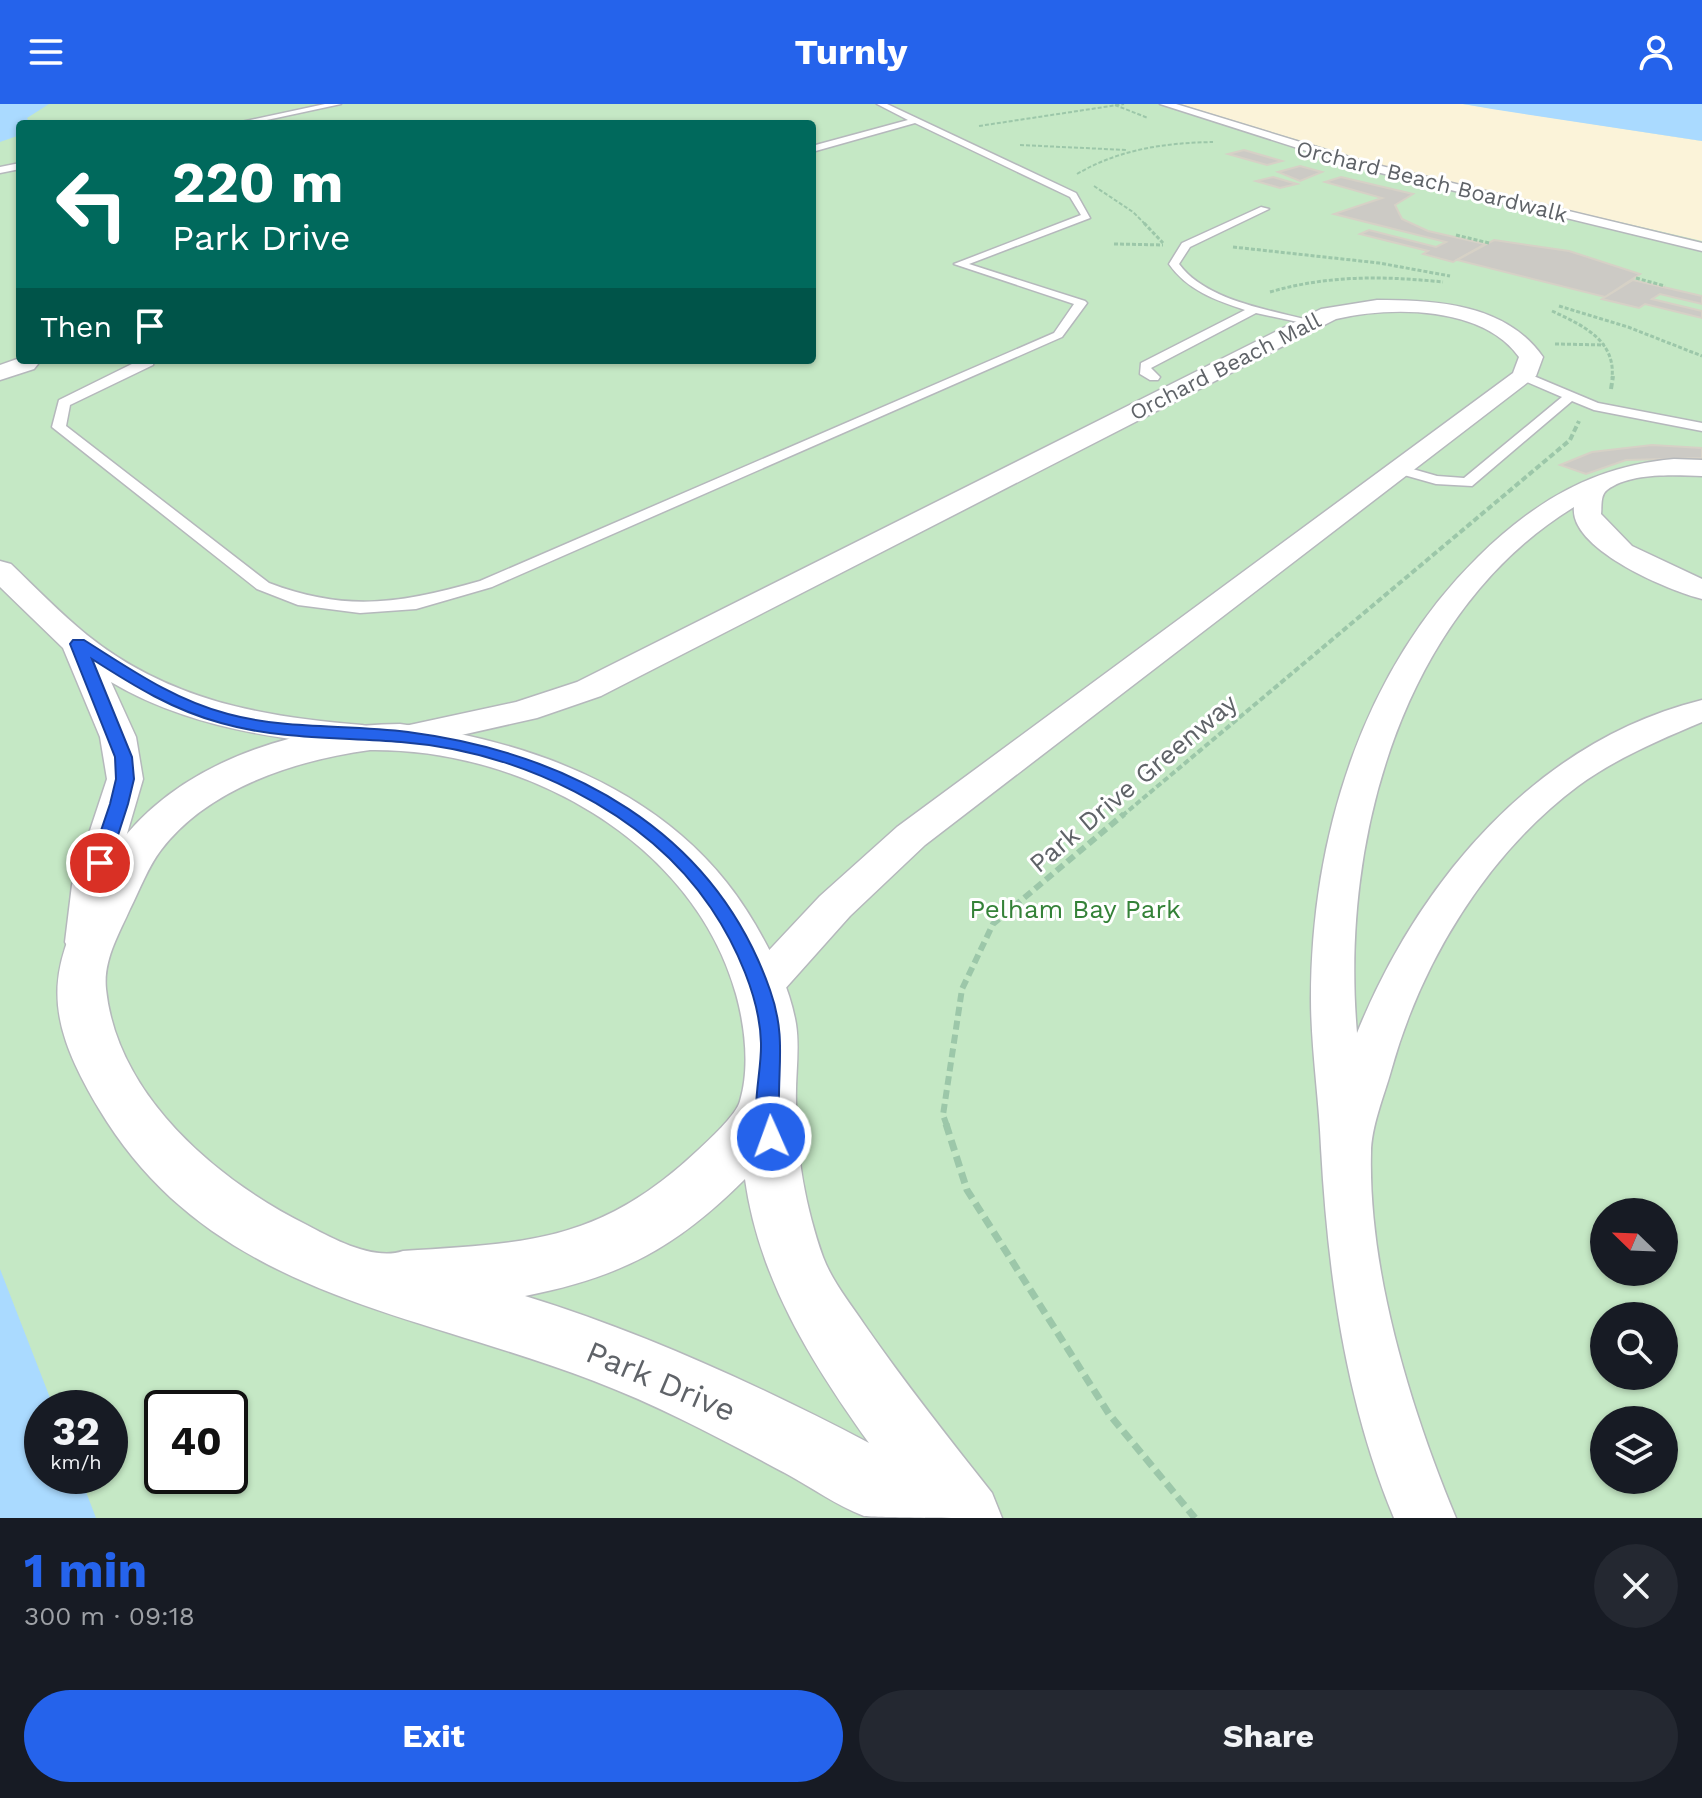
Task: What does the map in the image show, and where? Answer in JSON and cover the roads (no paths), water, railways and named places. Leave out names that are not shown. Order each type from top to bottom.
[{"type":"street","name":"Orchard Beach Boardwalk","points":[[1165,104],[1427,183],[1702,247]]},
{"type":"street","name":"Orchard Beach Mall","points":[[383,736],[525,711],[602,683],[1308,323],[1341,310],[1380,306],[1422,307],[1462,315],[1498,328],[1524,344],[1531,357],[1524,376]]},
{"type":"street","points":[[0,373],[27,364]]},
{"type":"street","points":[[760,988],[835,906],[911,836],[1524,376]]},
{"type":"street","points":[[1412,1508],[1360,1307],[1346,1202],[1346,1150],[1333,984],[1338,917],[1356,796],[1382,718],[1416,653],[1475,575],[1537,519],[1597,484],[1644,468],[1702,468]]},
{"type":"street","points":[[1597,484],[1589,495],[1587,514],[1602,535],[1632,558],[1702,590]]},
{"type":"street","name":"Park Drive","points":[[0,570],[78,644],[150,690],[195,711],[257,726],[383,736],[479,749],[568,781],[623,813],[673,853],[718,902],[748,955],[760,988],[772,1042],[767,1111],[781,1212],[794,1260],[811,1299],[875,1396],[967,1518]]},
{"type":"street","name":"Park Drive","points":[[78,644],[118,737],[125,779],[92,885],[80,987],[89,1028],[120,1099],[151,1138],[224,1209],[311,1258],[599,1352],[667,1380],[742,1415],[937,1518]]},
{"type":"street","points":[[1346,1150],[1386,1018],[1426,939],[1469,874],[1499,839],[1565,779],[1604,754],[1702,710]]},
{"type":"street","name":"Park Drive","points":[[85,952],[135,854],[167,816],[213,785],[240,772],[383,736]]},
{"type":"street","name":"Park Drive","points":[[371,1280],[493,1275],[539,1267],[609,1248],[643,1231],[697,1191],[767,1111]]},
{"type":"lane","points":[[256,120],[337,104]]},
{"type":"lane","points":[[145,364],[64,403],[59,427],[263,586],[304,602],[360,608],[416,604],[486,584],[1058,335],[1081,303],[959,264],[1087,216],[1073,195],[881,104]]},
{"type":"lane","points":[[816,148],[913,121]]},
{"type":"lane","points":[[1264,209],[1186,245],[1174,264],[1177,272],[1203,291],[1308,323]]},
{"type":"lane","points":[[1154,377],[1144,371],[1145,366],[1257,308]]},
{"type":"lane","points":[[1524,376],[1594,406],[1702,427]]},
{"type":"lane","points":[[1402,470],[1436,480],[1467,483],[1570,397]]},
{"type":"water","points":[[0,104],[49,104],[28,120],[16,120],[16,136],[0,142]]},
{"type":"water","points":[[1463,104],[1702,104],[1702,141],[1492,109]]},
{"type":"water","points":[[0,1269],[47,1390],[24,1390],[24,1494],[87,1494],[96,1518],[0,1518]]},
{"type":"park label","name":"Pelham Bay Park","points":[[1075,909]]}]
